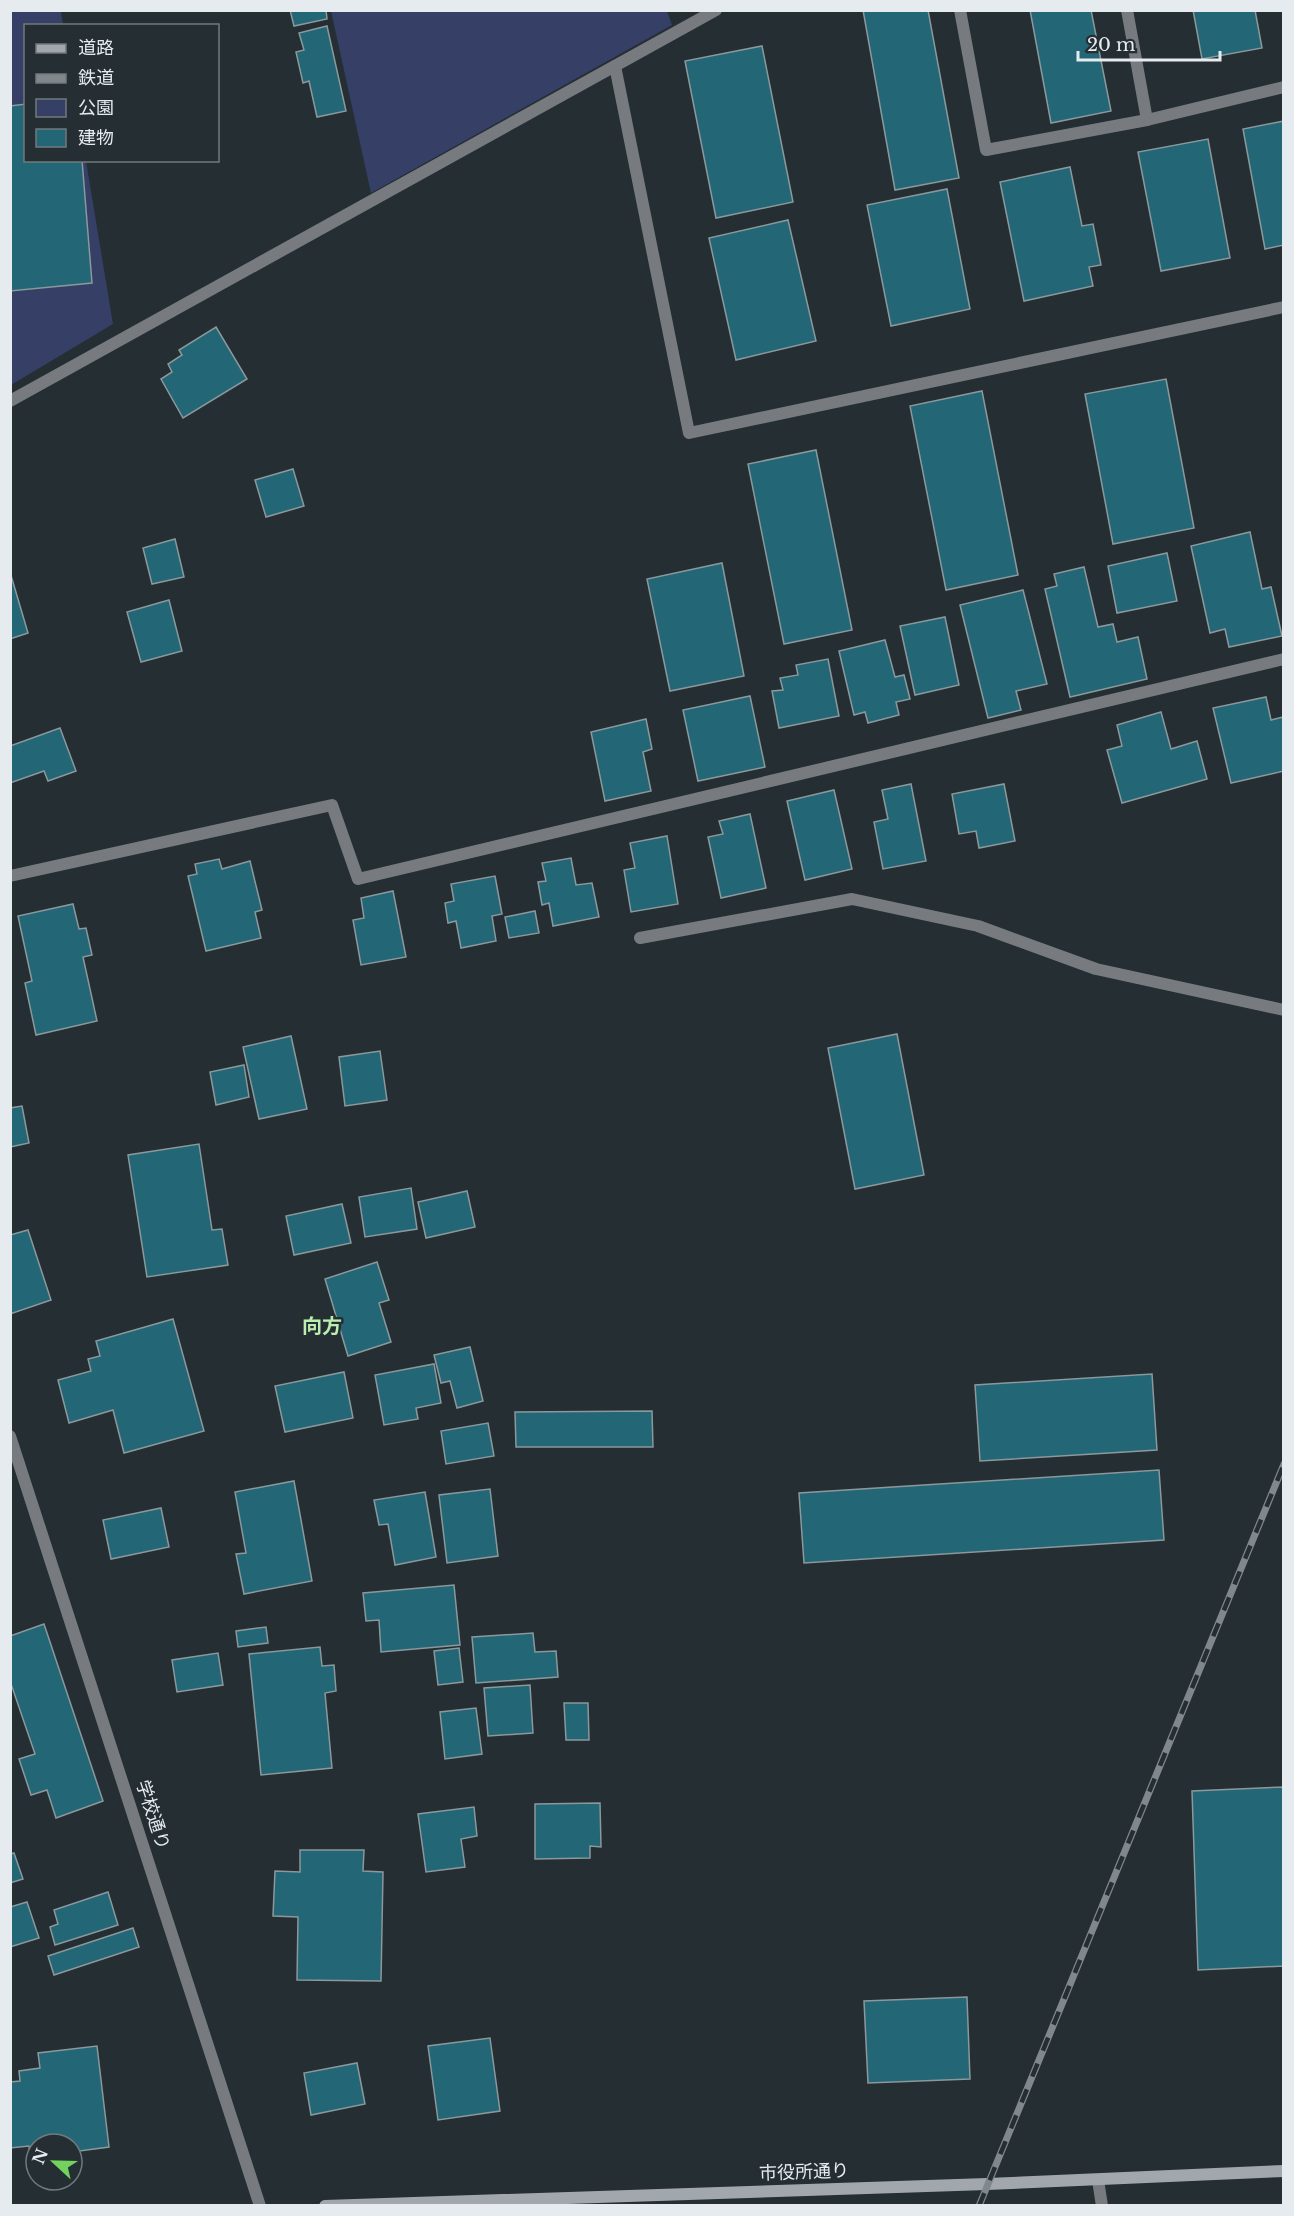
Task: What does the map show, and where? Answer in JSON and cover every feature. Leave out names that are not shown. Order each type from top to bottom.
[{"type":"street","points":[[10,401],[716,10]]},
{"type":"street","points":[[960,10],[986,150],[1147,120],[1284,87]]},
{"type":"street","points":[[1127,10],[1147,120]]},
{"type":"street","points":[[615,66],[689,433],[1284,307]]},
{"type":"street","points":[[10,876],[332,805],[358,879],[1284,659]]},
{"type":"street","points":[[640,938],[852,899],[978,926],[1096,969],[1284,1010]]},
{"type":"street","name":"学校通り","points":[[10,1436],[260,2205]]},
{"type":"street","name":"市役所通り","points":[[325,2205],[519,2202],[1284,2171]]},
{"type":"street","points":[[1098,2180],[1102,2205]]},
{"type":"green space","points":[[22,10],[61,11],[63,24],[24,24],[24,162],[86,162],[113,324],[11,385],[10,13]]},
{"type":"green space","points":[[331,11],[667,11],[672,25],[371,193]]},
{"type":"building","points":[[290,10],[326,10],[327,19],[294,26]]},
{"type":"building","points":[[863,10],[928,10],[959,178],[895,190]]},
{"type":"building","points":[[1030,10],[1091,10],[1111,111],[1051,123]]},
{"type":"building","points":[[1193,10],[1255,10],[1262,48],[1202,59]]},
{"type":"building","points":[[327,26],[346,111],[317,117],[309,81],[303,83],[296,52],[304,50],[299,33]]},
{"type":"building","points":[[762,46],[793,202],[716,218],[685,61]]},
{"type":"building","points":[[24,104],[24,162],[82,162],[92,283],[10,291],[10,106]]},
{"type":"building","points":[[1284,121],[1284,245],[1265,249],[1243,129]]},
{"type":"building","points":[[1208,139],[1230,258],[1161,271],[1138,152]]},
{"type":"building","points":[[1070,167],[1082,226],[1093,224],[1101,265],[1089,267],[1093,286],[1024,301],[1000,182]]},
{"type":"building","points":[[947,189],[970,309],[891,326],[867,205]]},
{"type":"building","points":[[788,220],[816,341],[736,360],[709,238]]},
{"type":"building","points":[[216,327],[247,379],[183,418],[161,379],[172,372],[168,364],[182,355],[179,350]]},
{"type":"building","points":[[1166,379],[1194,528],[1113,544],[1085,394]]},
{"type":"building","points":[[982,391],[1018,575],[946,590],[910,406]]},
{"type":"building","points":[[816,450],[852,630],[784,644],[748,464]]},
{"type":"building","points":[[293,469],[304,506],[266,517],[255,480]]},
{"type":"building","points":[[1250,532],[1262,589],[1271,587],[1282,636],[1229,647],[1225,629],[1210,633],[1191,546]]},
{"type":"building","points":[[175,539],[184,577],[152,584],[143,548]]},
{"type":"building","points":[[1167,553],[1177,601],[1117,613],[1108,566]]},
{"type":"building","points":[[722,563],[744,676],[670,691],[647,579]]},
{"type":"building","points":[[1084,567],[1098,627],[1113,624],[1117,642],[1138,637],[1147,679],[1070,697],[1045,589],[1057,586],[1054,574]]},
{"type":"building","points":[[10,572],[28,633],[10,639]]},
{"type":"building","points":[[1023,590],[1047,684],[1016,691],[1021,710],[988,718],[960,605]]},
{"type":"building","points":[[169,600],[182,651],[141,662],[127,612]]},
{"type":"building","points":[[945,617],[959,685],[915,695],[900,626]]},
{"type":"building","points":[[885,640],[895,677],[904,675],[910,699],[896,702],[899,715],[868,723],[865,712],[854,715],[839,651]]},
{"type":"building","points":[[828,659],[839,716],[779,728],[772,691],[783,690],[780,678],[798,675],[796,665]]},
{"type":"building","points":[[750,696],[765,767],[698,781],[683,710]]},
{"type":"building","points":[[1266,697],[1271,720],[1283,717],[1284,771],[1231,783],[1213,708]]},
{"type":"building","points":[[1161,712],[1171,749],[1197,741],[1207,779],[1122,803],[1107,750],[1122,746],[1117,725]]},
{"type":"building","points":[[646,719],[652,749],[643,752],[651,791],[605,801],[591,732]]},
{"type":"building","points":[[60,728],[76,771],[48,781],[44,771],[10,783],[10,746]]},
{"type":"building","points":[[911,784],[926,861],[883,869],[874,822],[888,819],[882,790]]},
{"type":"building","points":[[1004,784],[1015,841],[979,848],[976,831],[959,834],[952,794]]},
{"type":"building","points":[[834,790],[852,869],[805,880],[787,801]]},
{"type":"building","points":[[750,814],[766,888],[721,898],[708,837],[723,834],[719,821]]},
{"type":"building","points":[[667,836],[678,904],[631,912],[624,870],[635,868],[630,843]]},
{"type":"building","points":[[571,858],[576,885],[592,883],[599,917],[553,926],[549,903],[542,905],[538,882],[546,881],[542,863]]},
{"type":"building","points":[[219,859],[222,869],[250,861],[262,910],[255,912],[261,938],[206,951],[188,876],[197,874],[195,864]]},
{"type":"building","points":[[495,876],[502,914],[492,916],[496,941],[461,948],[456,921],[448,923],[445,903],[454,901],[451,884]]},
{"type":"building","points":[[393,891],[406,957],[361,965],[353,920],[364,918],[361,898]]},
{"type":"building","points":[[73,904],[79,929],[86,928],[92,955],[83,957],[97,1021],[36,1035],[25,983],[32,981],[18,916]]},
{"type":"building","points":[[535,911],[539,933],[509,938],[505,917]]},
{"type":"building","points":[[897,1034],[924,1175],[855,1189],[828,1048]]},
{"type":"building","points":[[291,1036],[307,1109],[259,1119],[243,1047]]},
{"type":"building","points":[[380,1051],[387,1100],[345,1106],[339,1057]]},
{"type":"building","points":[[244,1065],[249,1097],[216,1105],[210,1072]]},
{"type":"building","points":[[22,1106],[29,1143],[10,1147],[10,1108]]},
{"type":"building","points":[[199,1144],[212,1230],[222,1229],[228,1265],[147,1277],[128,1155]]},
{"type":"building","points":[[411,1188],[417,1229],[365,1237],[359,1197]]},
{"type":"building","points":[[467,1191],[475,1227],[426,1238],[418,1202]]},
{"type":"building","points":[[342,1204],[351,1243],[294,1255],[286,1216]]},
{"type":"building","points":[[28,1230],[51,1300],[10,1314],[10,1235]]},
{"type":"building","points":[[377,1262],[389,1300],[379,1303],[391,1342],[348,1356],[325,1279]]},
{"type":"building","points":[[173,1319],[204,1431],[124,1453],[113,1410],[69,1423],[58,1380],[91,1371],[88,1359],[100,1356],[96,1341]]},
{"type":"building","points":[[470,1347],[483,1401],[457,1408],[450,1381],[441,1383],[434,1355]]},
{"type":"building","points":[[434,1364],[441,1403],[416,1408],[418,1419],[384,1425],[375,1375]]},
{"type":"building","points":[[344,1372],[353,1418],[285,1432],[275,1386]]},
{"type":"building","points":[[1152,1374],[1157,1450],[980,1461],[975,1385]]},
{"type":"building","points":[[652,1411],[653,1447],[516,1447],[515,1412]]},
{"type":"building","points":[[488,1423],[494,1456],[446,1464],[441,1431]]},
{"type":"building","points":[[1159,1470],[1164,1540],[804,1563],[799,1493]]},
{"type":"building","points":[[294,1481],[312,1581],[244,1594],[236,1554],[246,1553],[235,1492]]},
{"type":"building","points":[[490,1489],[498,1556],[447,1563],[439,1495]]},
{"type":"building","points":[[425,1492],[436,1557],[395,1565],[388,1524],[379,1525],[374,1500]]},
{"type":"building","points":[[161,1508],[169,1547],[111,1559],[103,1520]]},
{"type":"building","points":[[454,1585],[460,1645],[381,1652],[379,1620],[366,1621],[363,1593]]},
{"type":"building","points":[[44,1624],[103,1801],[56,1818],[47,1790],[31,1795],[19,1759],[35,1754],[10,1681],[10,1636]]},
{"type":"building","points":[[266,1627],[268,1643],[238,1647],[236,1631]]},
{"type":"building","points":[[533,1633],[535,1652],[556,1651],[558,1677],[476,1683],[472,1637]]},
{"type":"building","points":[[320,1647],[322,1666],[334,1665],[336,1691],[325,1693],[332,1768],[261,1775],[249,1654]]},
{"type":"building","points":[[459,1648],[463,1682],[438,1685],[434,1651]]},
{"type":"building","points":[[218,1653],[223,1685],[177,1692],[172,1660]]},
{"type":"building","points":[[530,1685],[533,1733],[488,1736],[484,1688]]},
{"type":"building","points":[[564,1703],[588,1703],[589,1740],[566,1740]]},
{"type":"building","points":[[476,1708],[482,1754],[445,1759],[440,1712]]},
{"type":"building","points":[[1284,1787],[1284,1966],[1198,1970],[1192,1791]]},
{"type":"building","points":[[600,1803],[601,1847],[590,1846],[590,1858],[535,1859],[535,1804]]},
{"type":"building","points":[[474,1807],[477,1836],[461,1839],[465,1867],[426,1872],[418,1814]]},
{"type":"building","points":[[300,1850],[364,1850],[363,1871],[383,1872],[381,1981],[297,1980],[298,1917],[273,1916],[275,1871],[300,1872]]},
{"type":"building","points":[[14,1853],[23,1879],[10,1883],[10,1854]]},
{"type":"building","points":[[108,1892],[118,1925],[55,1945],[50,1927],[58,1924],[54,1910]]},
{"type":"building","points":[[27,1902],[39,1938],[10,1947],[10,1907]]},
{"type":"building","points":[[133,1928],[139,1947],[54,1975],[48,1956]]},
{"type":"building","points":[[967,1997],[970,2079],[868,2083],[864,2001]]},
{"type":"building","points":[[490,2038],[500,2111],[438,2120],[428,2046]]},
{"type":"building","points":[[97,2046],[109,2147],[84,2150],[84,2132],[24,2132],[24,2147],[10,2148],[10,2082],[20,2081],[19,2071],[40,2068],[38,2053]]},
{"type":"building","points":[[357,2063],[365,2104],[311,2115],[304,2073]]},
{"type":"railway","points":[[979,2206],[1284,1464]]},
{"type":"district","name":"向方","points":[[322,1326]]}]
